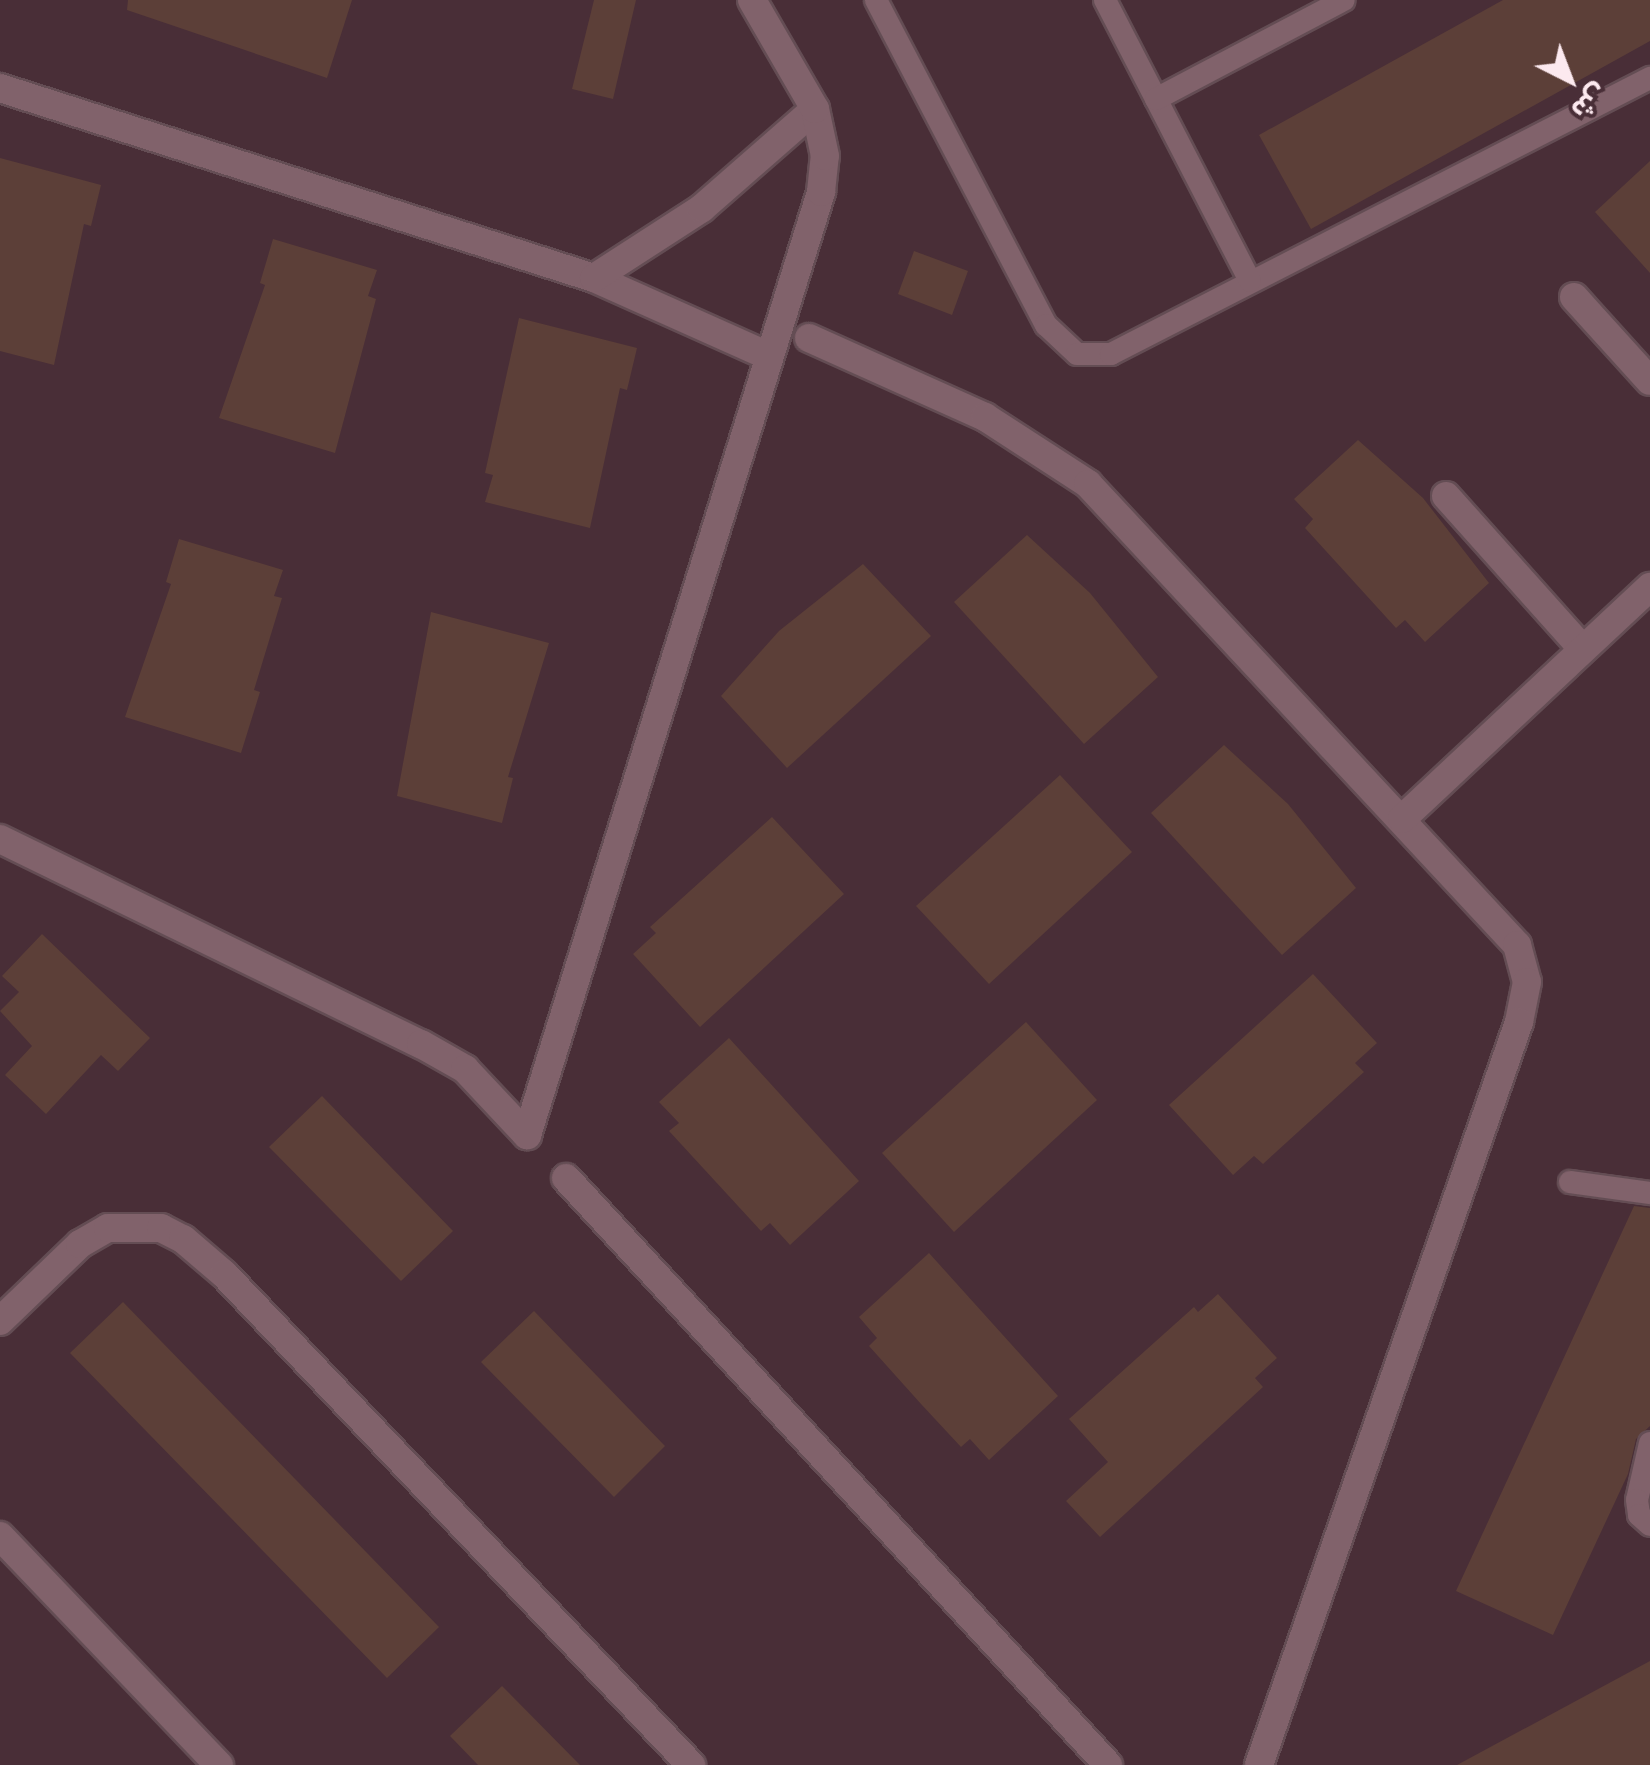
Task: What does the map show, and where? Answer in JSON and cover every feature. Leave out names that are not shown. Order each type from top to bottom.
[{"type":"street","points":[[0,839],[422,1044],[464,1069],[527,1135],[766,355],[820,192],[825,156],[815,109],[752,0]]},
{"type":"street","points":[[0,88],[594,278],[766,355]]},
{"type":"street","points":[[594,278],[702,208],[815,109]]},
{"type":"street","points":[[1574,297],[1650,381]]},
{"type":"street","points":[[810,338],[985,417],[1088,484],[1517,945],[1527,982],[1519,1022],[1260,1765]]},
{"type":"street","points":[[1446,496],[1582,648]]},
{"type":"street","points":[[1402,818],[1650,587]]},
{"type":"street","points":[[566,1178],[1108,1765]]},
{"type":"street","points":[[0,1321],[80,1244],[108,1228],[162,1228],[183,1239],[224,1274],[690,1765]]},
{"type":"street","points":[[0,1536],[219,1765]]},
{"type":"lane","points":[[876,0],[1046,324],[1076,354],[1111,354],[1650,78]]},
{"type":"lane","points":[[1105,0],[1250,281]]},
{"type":"lane","points":[[1156,99],[1344,0]]},
{"type":"lane","points":[[1570,1182],[1650,1193]]},
{"type":"lane","points":[[1650,1443],[1637,1500],[1639,1516],[1650,1525]]},
{"type":"building","points":[[128,0],[352,0],[327,78],[127,10]]},
{"type":"building","points":[[594,0],[636,0],[613,99],[572,89]]},
{"type":"building","points":[[1503,0],[1650,0],[1650,41],[1311,229],[1259,135]]},
{"type":"building","points":[[0,158],[101,185],[91,226],[84,224],[54,365],[0,351]]},
{"type":"building","points":[[1650,161],[1650,273],[1595,212]]},
{"type":"building","points":[[273,239],[377,270],[368,296],[376,299],[335,453],[219,418],[265,285],[260,283]]},
{"type":"building","points":[[914,251],[968,271],[952,315],[898,294]]},
{"type":"building","points":[[519,318],[637,348],[627,390],[620,388],[590,528],[485,502],[493,475],[485,473]]},
{"type":"building","points":[[1358,440],[1423,498],[1489,583],[1425,642],[1405,620],[1396,628],[1305,528],[1313,519],[1294,499]]},
{"type":"building","points":[[1027,535],[1090,593],[1158,677],[1084,744],[954,602]]},
{"type":"building","points":[[179,539],[283,570],[274,596],[282,598],[254,690],[260,692],[241,753],[125,717],[171,584],[166,582]]},
{"type":"building","points":[[863,564],[931,636],[787,768],[721,696],[779,631]]},
{"type":"building","points":[[431,612],[549,643],[508,777],[513,778],[502,823],[397,796]]},
{"type":"building","points":[[1224,745],[1288,804],[1356,888],[1282,955],[1151,813]]},
{"type":"building","points":[[1060,775],[1132,852],[989,984],[916,906]]},
{"type":"building","points":[[772,817],[844,894],[700,1027],[633,954],[656,933],[650,927]]},
{"type":"building","points":[[42,934],[150,1038],[118,1071],[101,1055],[46,1114],[5,1075],[32,1046],[0,1011],[19,992],[2,976]]},
{"type":"building","points":[[1313,974],[1377,1043],[1355,1063],[1364,1072],[1263,1164],[1254,1156],[1233,1175],[1169,1105]]},
{"type":"building","points":[[1026,1022],[1097,1100],[954,1232],[882,1153]]},
{"type":"building","points":[[729,1038],[859,1181],[790,1245],[770,1223],[761,1231],[669,1131],[679,1123],[659,1102]]},
{"type":"building","points":[[322,1096],[453,1231],[401,1281],[269,1147]]},
{"type":"building","points":[[1634,1206],[1650,1208],[1650,1426],[1636,1439],[1628,1474],[1553,1635],[1456,1591]]},
{"type":"building","points":[[929,1253],[1058,1396],[989,1460],[970,1439],[961,1447],[921,1404],[869,1346],[877,1338],[859,1317]]},
{"type":"building","points":[[1218,1294],[1277,1358],[1255,1378],[1263,1387],[1100,1537],[1066,1501],[1108,1462],[1069,1419],[1194,1307],[1198,1312]]},
{"type":"building","points":[[123,1302],[439,1627],[387,1678],[70,1353]]},
{"type":"building","points":[[534,1311],[665,1446],[614,1497],[481,1362]]},
{"type":"building","points":[[1650,1661],[1650,1765],[1457,1765]]},
{"type":"building","points":[[502,1686],[580,1765],[478,1765],[450,1736]]}]
